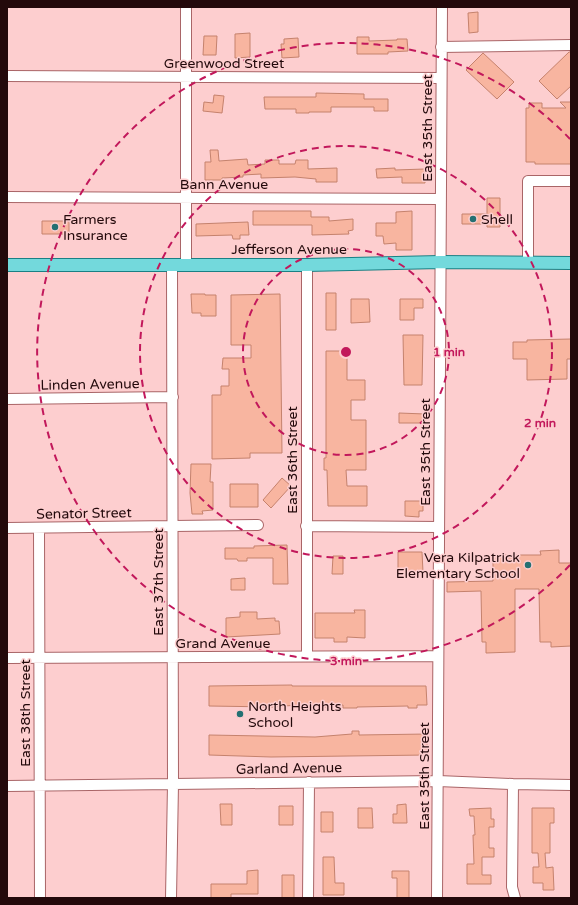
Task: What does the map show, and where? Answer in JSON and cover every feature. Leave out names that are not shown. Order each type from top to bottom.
[{"type":"main road","name":"Jefferson Avenue","points":[[7,265],[307,265],[440,262],[571,263]]},
{"type":"street","points":[[186,7],[186,265]]},
{"type":"street","name":"East 35th Street","points":[[437,898],[442,7]]},
{"type":"street","points":[[441,46],[571,45]]},
{"type":"street","name":"Greenwood Street","points":[[7,76],[441,78]]},
{"type":"street","points":[[528,263],[528,181],[571,181]]},
{"type":"street","name":"Bann Avenue","points":[[7,197],[441,199]]},
{"type":"street","name":"East 37th Street","points":[[171,898],[173,784],[172,265]]},
{"type":"street","name":"East 36th Street","points":[[307,265],[307,656]]},
{"type":"street","name":"Linden Avenue","points":[[7,399],[172,397]]},
{"type":"street","name":"Senator Street","points":[[7,528],[258,526]]},
{"type":"street","points":[[306,526],[439,527]]},
{"type":"street","name":"East 38th Street","points":[[39,528],[40,898]]},
{"type":"street","name":"Grand Avenue","points":[[7,658],[438,656]]},
{"type":"street","name":"Garland Avenue","points":[[7,786],[438,780],[571,785]]},
{"type":"street","points":[[308,898],[309,782]]},
{"type":"street","points":[[513,784],[512,887],[515,898]]},
{"type":"building","points":[[478,12],[478,32],[469,33],[468,13]]},
{"type":"building","points":[[250,33],[250,57],[235,58],[235,34]]},
{"type":"building","points":[[204,36],[217,36],[216,55],[203,55]]},
{"type":"building","points":[[357,37],[369,37],[369,41],[407,39],[408,51],[388,52],[388,54],[357,54]]},
{"type":"building","points":[[298,38],[299,57],[282,58],[281,44],[284,44],[284,39]]},
{"type":"building","points":[[569,52],[571,52],[571,86],[557,99],[539,81]]},
{"type":"building","points":[[483,53],[514,82],[497,99],[466,70]]},
{"type":"building","points":[[316,93],[364,94],[364,99],[388,99],[388,111],[374,111],[374,107],[331,107],[331,112],[309,113],[296,113],[296,109],[265,109],[264,97],[316,97]]},
{"type":"building","points":[[214,95],[224,96],[222,113],[203,111],[204,102],[213,103]]},
{"type":"building","points":[[560,102],[571,102],[571,164],[535,164],[535,162],[526,162],[526,108],[529,108],[529,103],[542,103],[542,108],[566,108]]},
{"type":"building","points":[[210,150],[218,150],[219,161],[247,159],[248,165],[265,164],[265,160],[279,160],[279,164],[295,164],[296,160],[308,160],[308,169],[337,168],[337,182],[316,182],[316,179],[295,177],[261,178],[261,174],[222,178],[222,180],[205,180],[205,162],[211,162]]},
{"type":"building","points":[[395,168],[395,170],[425,169],[425,183],[402,183],[402,177],[377,178],[376,169]]},
{"type":"building","points":[[487,198],[500,198],[500,227],[487,227],[487,224],[462,224],[462,214],[487,214]]},
{"type":"building","points":[[253,211],[311,211],[311,217],[329,217],[329,221],[353,219],[353,230],[348,231],[349,234],[312,235],[312,225],[253,225]]},
{"type":"building","points":[[412,211],[412,250],[396,250],[396,243],[384,244],[383,236],[376,236],[376,223],[396,223],[396,212]]},
{"type":"building","name":"Farmers Insurance","points":[[42,221],[69,221],[69,234],[42,234]]},
{"type":"building","points":[[248,222],[249,235],[240,235],[240,239],[233,239],[232,235],[196,236],[196,224]]},
{"type":"building","points":[[326,293],[336,293],[336,330],[326,330]]},
{"type":"building","points":[[191,294],[216,295],[216,316],[201,316],[201,313],[192,313]]},
{"type":"building","points":[[280,294],[282,453],[250,453],[250,458],[212,459],[212,395],[221,395],[221,386],[229,386],[229,369],[222,369],[223,358],[251,358],[251,345],[231,345],[231,295]]},
{"type":"building","points":[[351,299],[369,299],[370,322],[351,323]]},
{"type":"building","points":[[400,299],[423,299],[423,308],[414,308],[414,320],[400,320]]},
{"type":"building","points":[[403,335],[423,335],[422,385],[404,385]]},
{"type":"building","points":[[571,339],[571,359],[567,359],[567,379],[527,380],[527,359],[513,359],[513,342],[527,342],[527,340]]},
{"type":"building","points":[[326,351],[347,351],[347,380],[365,380],[365,400],[351,400],[351,420],[366,420],[366,470],[346,470],[347,486],[367,486],[367,506],[328,506],[327,470],[324,470],[324,458],[326,458]]},
{"type":"building","points":[[399,413],[425,414],[425,423],[399,423]]},
{"type":"building","points":[[191,464],[211,464],[210,482],[213,482],[213,510],[202,511],[203,514],[192,514],[190,493]]},
{"type":"building","points":[[282,478],[291,486],[271,508],[263,500]]},
{"type":"building","points":[[230,484],[258,484],[258,507],[230,507]]},
{"type":"building","points":[[405,501],[423,501],[423,511],[419,511],[419,517],[405,516]]},
{"type":"building","points":[[287,545],[288,584],[273,584],[273,558],[247,558],[247,561],[225,559],[225,548],[254,548],[254,546]]},
{"type":"building","points":[[559,550],[559,563],[571,563],[571,646],[551,647],[551,642],[540,642],[539,589],[515,589],[515,652],[486,653],[486,642],[482,642],[481,591],[447,592],[447,582],[493,581],[493,555],[541,555],[540,551]]},
{"type":"building","points":[[398,552],[422,552],[423,572],[398,572]]},
{"type":"building","points":[[333,556],[343,556],[343,574],[332,574]]},
{"type":"building","points":[[245,578],[245,590],[231,590],[231,579]]},
{"type":"building","points":[[354,610],[365,610],[365,638],[347,637],[347,642],[334,642],[334,638],[315,638],[315,613],[355,613]]},
{"type":"building","points":[[240,612],[257,612],[257,619],[275,618],[275,621],[279,621],[280,634],[226,637],[226,618],[240,617]]},
{"type":"building","points":[[209,686],[426,686],[427,705],[417,705],[417,708],[408,708],[408,706],[343,708],[343,705],[329,705],[329,707],[298,705],[272,707],[209,706]]},
{"type":"building","points":[[352,731],[359,731],[359,735],[427,734],[427,755],[271,757],[209,755],[209,735],[315,737],[352,734]]},
{"type":"building","points":[[220,804],[232,804],[232,825],[221,825]]},
{"type":"building","points":[[406,804],[407,823],[393,823],[393,814],[397,814],[397,805]]},
{"type":"building","points":[[279,806],[293,806],[293,825],[279,825]]},
{"type":"building","points":[[358,808],[372,808],[373,828],[358,828]]},
{"type":"building","points":[[491,808],[491,819],[494,819],[494,827],[489,827],[489,848],[494,848],[494,857],[482,857],[482,875],[491,875],[491,884],[467,884],[467,864],[474,864],[473,835],[475,835],[474,816],[470,816],[469,809]]},
{"type":"building","points":[[532,808],[554,808],[554,823],[550,823],[550,853],[545,853],[546,868],[553,867],[554,890],[543,890],[543,883],[533,883],[533,867],[539,867],[538,853],[532,853]]},
{"type":"building","points":[[321,812],[333,812],[333,832],[321,832]]},
{"type":"building","points":[[323,857],[334,857],[335,883],[344,883],[344,895],[323,895]]},
{"type":"building","points":[[258,870],[258,894],[231,894],[231,898],[211,898],[211,884],[247,884],[247,871]]},
{"type":"building","points":[[392,871],[409,871],[409,898],[397,898],[397,878],[392,878]]},
{"type":"building","points":[[282,875],[294,875],[294,898],[282,898]]},
{"type":"place","name":"Shell","points":[[473,219]]},
{"type":"place","name":"Farmers Insurance","points":[[55,227]]},
{"type":"place","name":"Vera Kilpatrick Elementary School","points":[[528,565]]},
{"type":"place","name":"North Heights School","points":[[240,714]]}]
